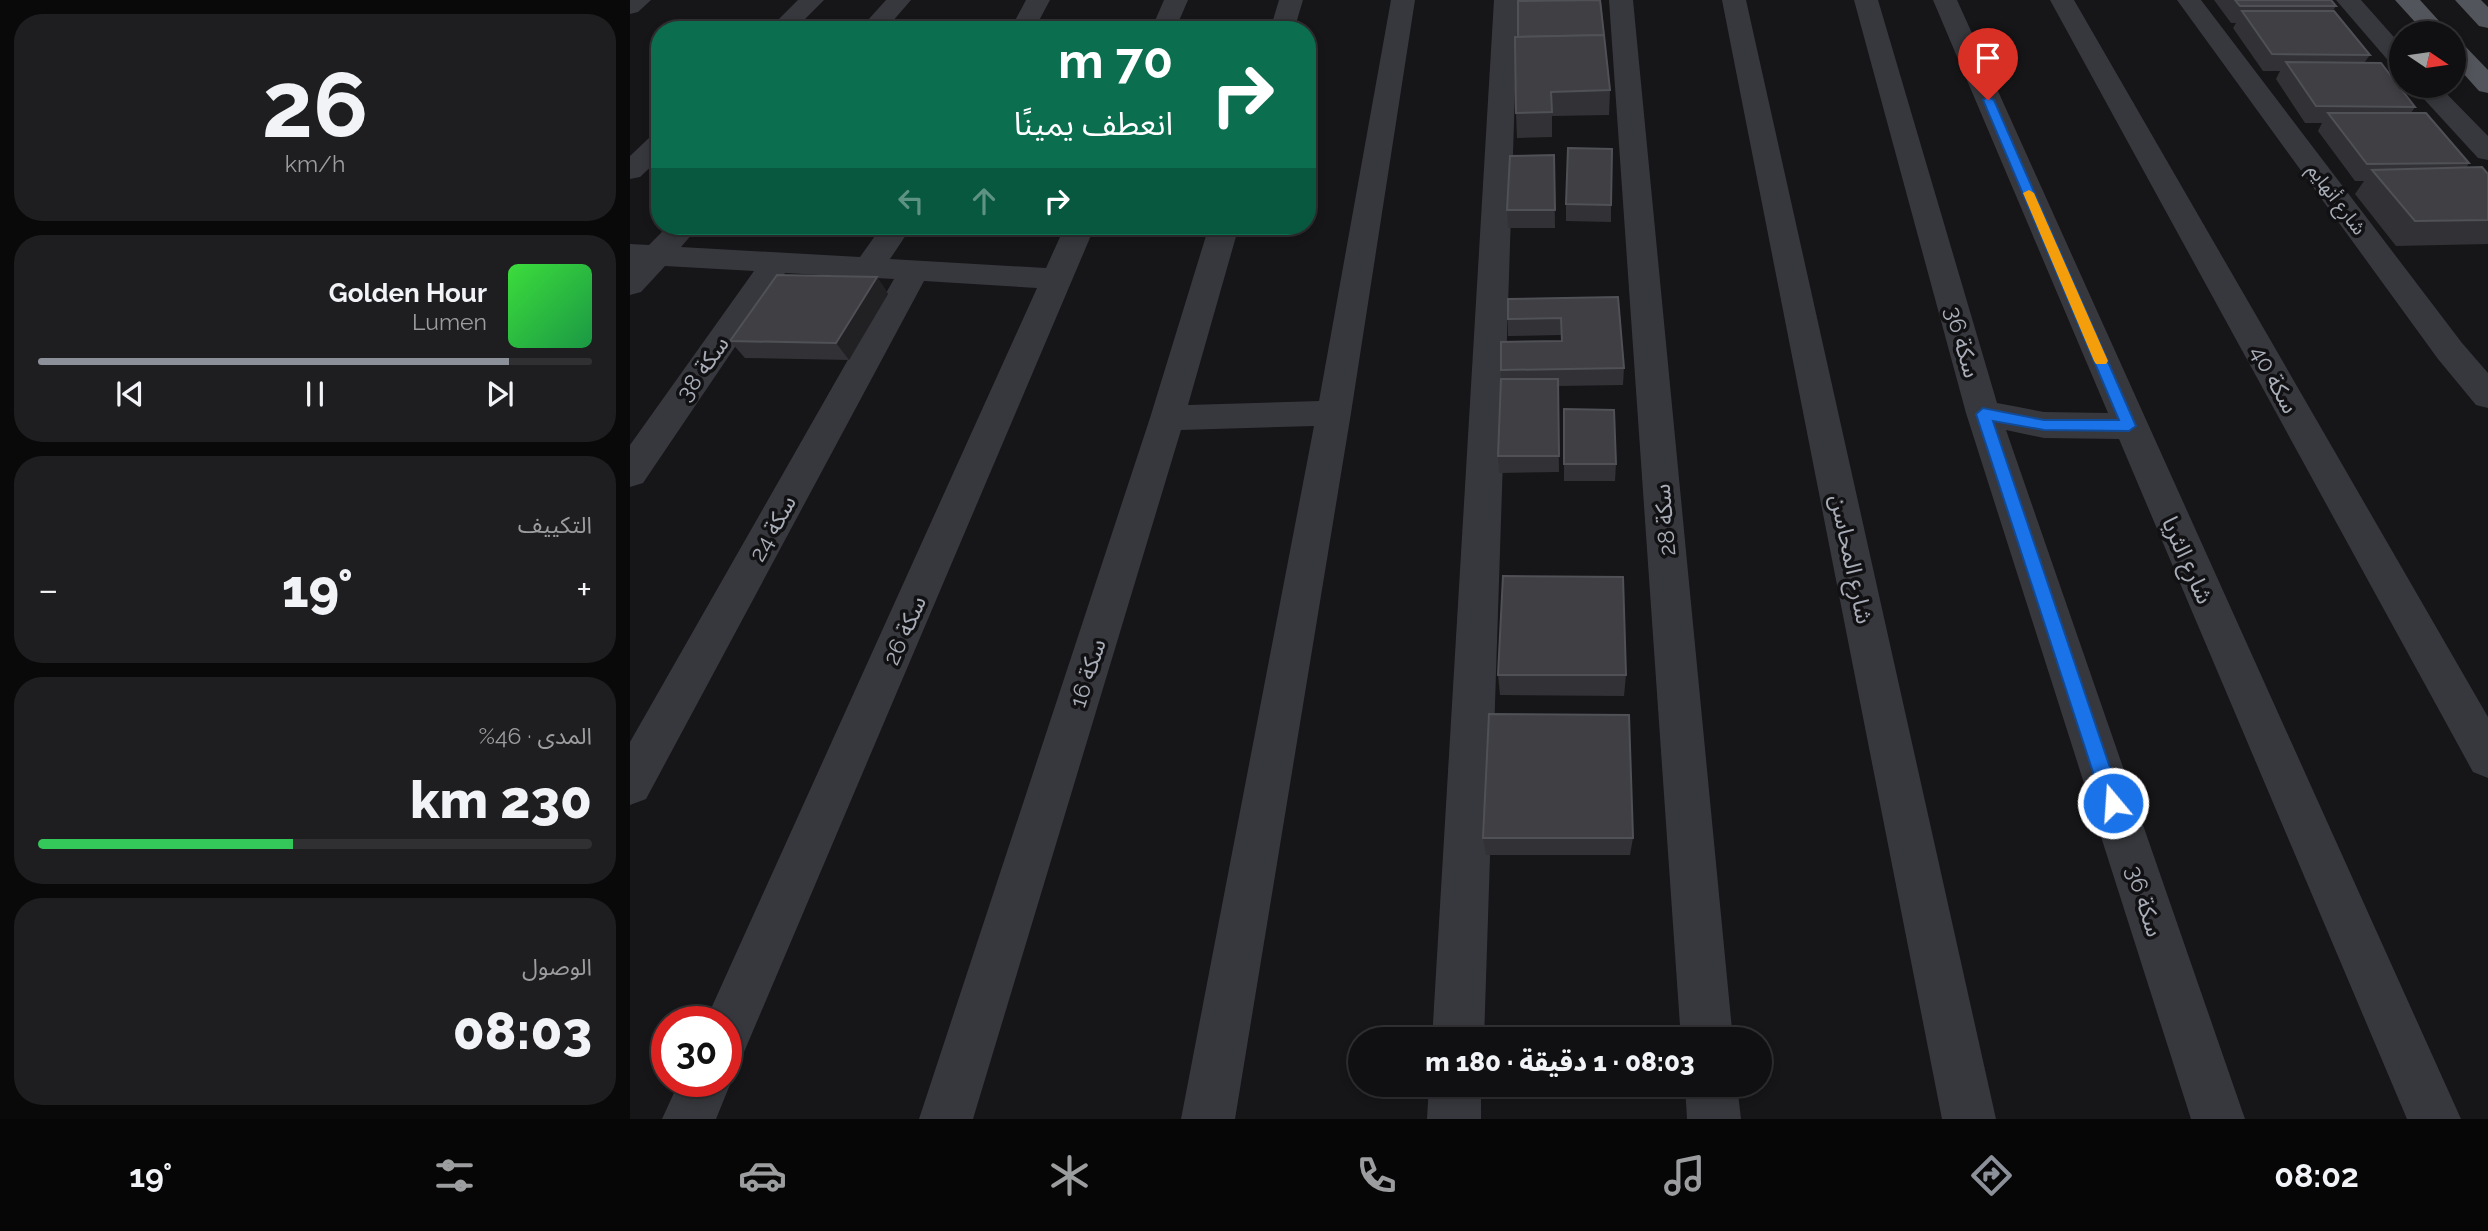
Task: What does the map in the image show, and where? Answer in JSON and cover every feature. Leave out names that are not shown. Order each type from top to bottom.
[{"type":"main road","points":[[2407,0],[2427,21]]},
{"type":"main road","points":[[2467,0],[2488,20]]},
{"type":"main road","points":[[2466,62],[2488,85]]},
{"type":"street","points":[[630,7],[639,0]]},
{"type":"street","points":[[790,21],[812,0]]},
{"type":"street","points":[[879,21],[899,0]]},
{"type":"street","points":[[1027,21],[1038,0]]},
{"type":"street","points":[[1167,21],[1176,0]]},
{"type":"street","points":[[1285,21],[1291,0]]},
{"type":"street","points":[[1208,1119],[1334,412],[1403,0]]},
{"type":"street","points":[[1459,1027],[1506,0]]},
{"type":"street","name":"سكة 28","points":[[1621,0],[1706,1027]]},
{"type":"street","name":"شارع المحاسن","points":[[1734,0],[1969,1119]]},
{"type":"street","name":"سكة 36","points":[[1866,0],[1983,414],[2218,1119]]},
{"type":"street","name":"شارع الثريا","points":[[1945,0],[2434,1119]]},
{"type":"street","name":"سكة 40","points":[[2062,0],[2488,758]]},
{"type":"street","name":"شارع أنهايم","points":[[2189,0],[2450,351],[2488,396]]},
{"type":"street","points":[[2348,0],[2389,46]]},
{"type":"street","points":[[2436,98],[2488,152]]},
{"type":"street","points":[[630,171],[651,151]]},
{"type":"street","points":[[630,285],[643,254],[671,235]]},
{"type":"street","points":[[868,268],[891,235]]},
{"type":"street","name":"سكة 26","points":[[738,1006],[1076,235]]},
{"type":"street","name":"سكة 16","points":[[946,1119],[1167,418],[1221,235]]},
{"type":"street","points":[[643,254],[1058,279]]},
{"type":"street","name":"سكة 38","points":[[630,472],[775,264]]},
{"type":"street","name":"سكة 24","points":[[630,784],[914,272]]},
{"type":"street","points":[[1167,418],[1334,412]]},
{"type":"street","points":[[1983,414],[2044,425],[2129,426]]},
{"type":"street","points":[[689,1119],[699,1097]]},
{"type":"street","points":[[1454,1119],[1455,1097]]},
{"type":"street","points":[[1712,1097],[1714,1119]]},
{"type":"building","points":[[1600,0],[1604,35],[1518,37],[1518,1]]},
{"type":"building","points":[[2235,0],[2331,0],[2336,6],[2240,6]]},
{"type":"building","points":[[2242,11],[2334,11],[2370,55],[2272,54]]},
{"type":"building","points":[[1604,35],[1610,90],[1551,92],[1552,112],[1516,113],[1515,37]]},
{"type":"building","points":[[2286,62],[2381,63],[2389,73],[2389,98],[2408,98],[2415,107],[2316,106]]},
{"type":"building","points":[[2328,113],[2426,113],[2469,163],[2367,164]]},
{"type":"building","points":[[1568,148],[1612,149],[1611,205],[1566,204]]},
{"type":"building","points":[[1554,155],[1555,210],[1507,210],[1510,156]]},
{"type":"building","points":[[2482,167],[2488,174],[2488,220],[2415,221],[2372,170]]},
{"type":"building","points":[[777,275],[877,277],[836,343],[730,341]]},
{"type":"building","points":[[1618,297],[1624,368],[1501,370],[1501,342],[1562,341],[1561,318],[1508,319],[1508,299]]},
{"type":"building","points":[[1501,379],[1558,379],[1559,456],[1498,456]]},
{"type":"building","points":[[1564,409],[1614,410],[1616,464],[1564,464]]},
{"type":"building","points":[[1503,576],[1623,577],[1626,675],[1498,675]]},
{"type":"building","points":[[1489,714],[1629,715],[1633,838],[1483,838]]},
{"type":"slow traffic","points":[[2029,193],[2101,361]]},
{"type":"route","points":[[1988,100],[2129,426],[2044,425],[1983,414],[2113,803]]}]
